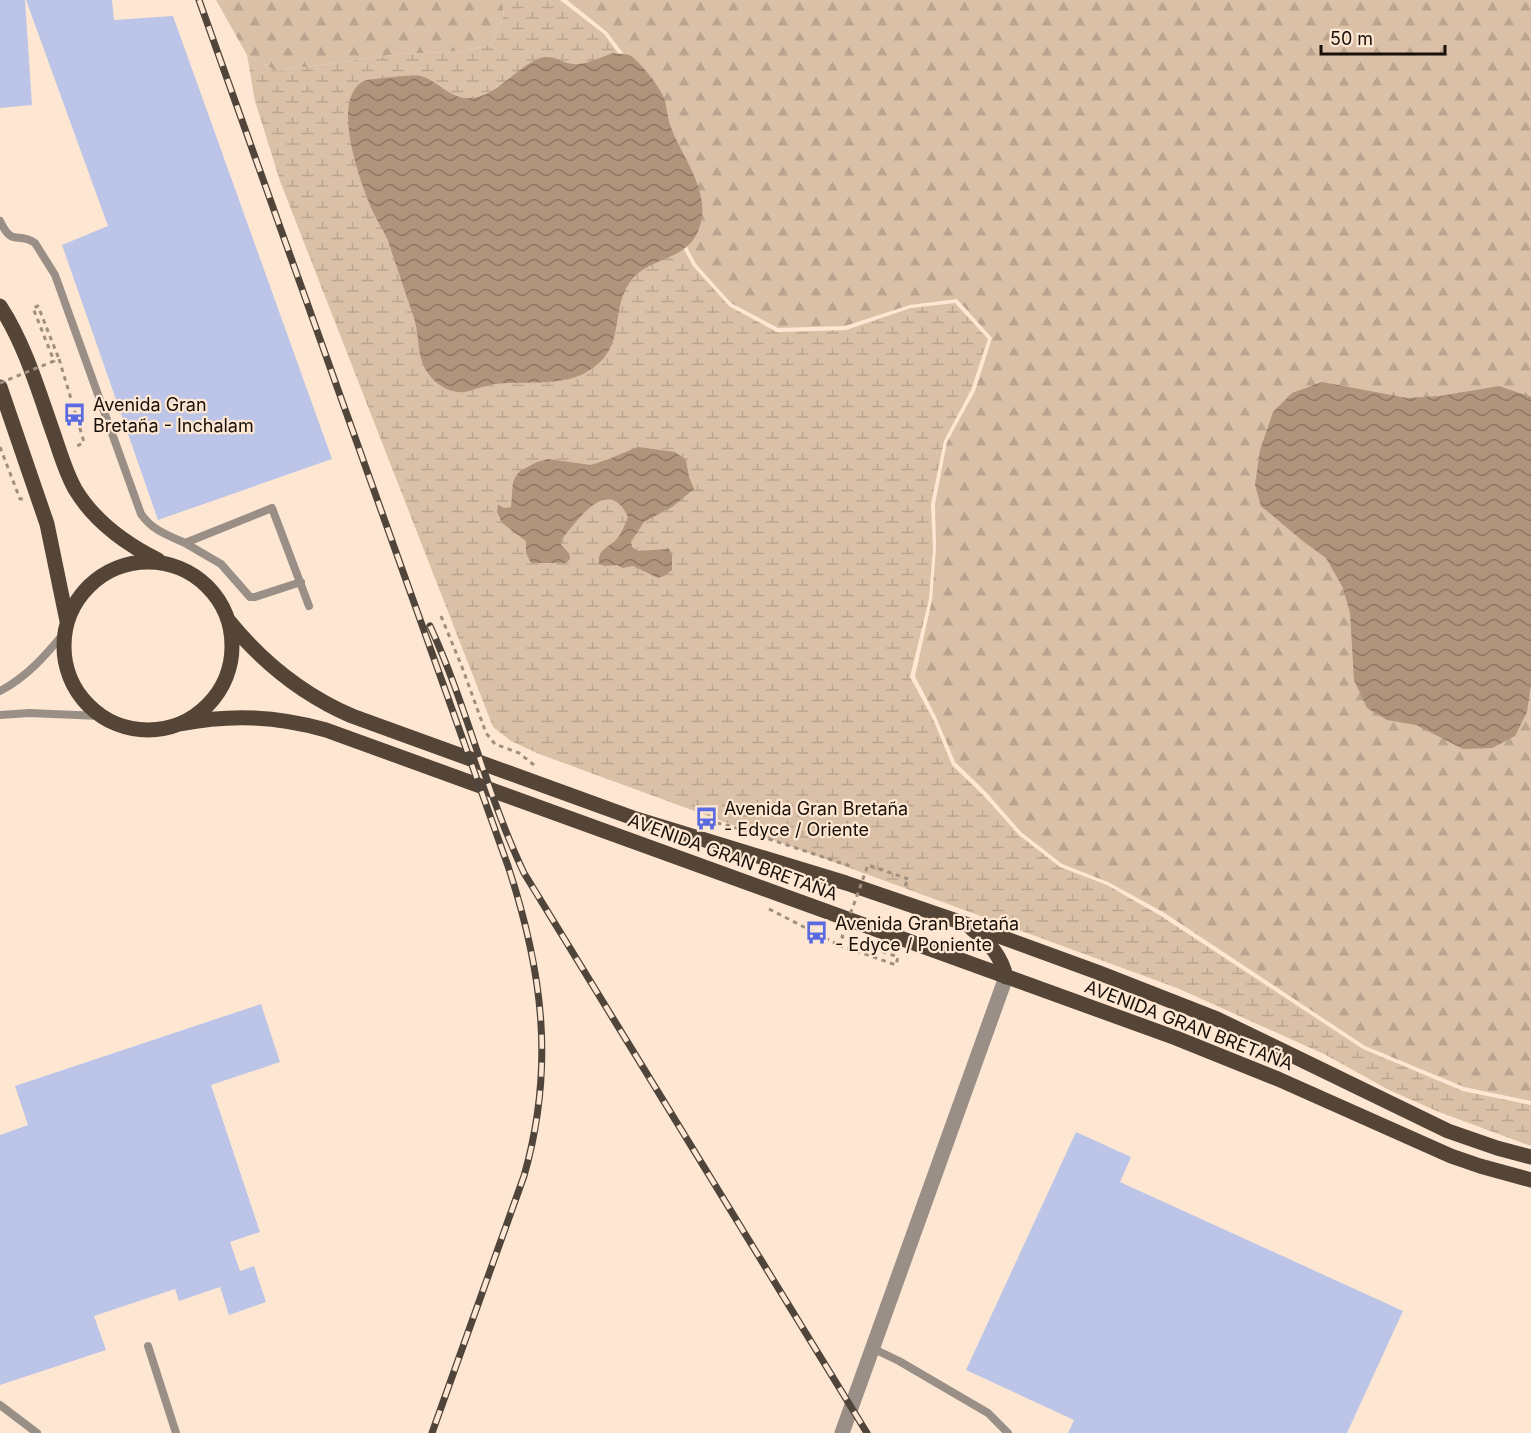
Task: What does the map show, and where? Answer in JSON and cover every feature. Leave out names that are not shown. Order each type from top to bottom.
[{"type":"main road","points":[[0,306],[27,358],[76,491],[92,512],[133,546],[163,563],[182,569],[207,586],[219,602],[228,620],[232,642],[230,664],[222,686],[216,696],[200,712],[180,724],[158,730],[123,726],[101,716],[83,700],[70,680],[64,656],[66,626],[47,524],[0,387]]},
{"type":"main road","points":[[66,626],[85,589],[104,574],[115,568],[139,562],[163,563]]},
{"type":"main road","name":"AVENIDA GRAN BRETAÑA","points":[[228,620],[270,666],[320,702],[352,716],[627,816],[846,883],[963,923],[1217,1019],[1428,1122],[1497,1149],[1531,1157]]},
{"type":"main road","name":"AVENIDA GRAN BRETAÑA","points":[[180,724],[214,718],[248,716],[306,724],[1176,1038],[1451,1156],[1531,1180]]},
{"type":"main road","points":[[963,923],[976,932],[994,952],[1003,965],[1006,977]]},
{"type":"street","points":[[842,1433],[1006,977]]},
{"type":"lane","points":[[0,221],[10,237],[35,243],[55,275],[141,514],[156,530],[185,543],[221,564],[250,597],[301,582]]},
{"type":"lane","points":[[185,543],[272,508],[309,606]]},
{"type":"lane","points":[[0,691],[20,679],[36,664],[66,626]]},
{"type":"lane","points":[[0,715],[49,713],[101,716]]},
{"type":"lane","points":[[148,1346],[176,1433]]},
{"type":"lane","points":[[874,1349],[988,1413],[1008,1433]]},
{"type":"lane","points":[[0,1405],[37,1433]]},
{"type":"path","points":[[0,383],[54,361],[33,308],[38,306],[59,359],[84,442],[61,455]]},
{"type":"path","points":[[441,616],[486,733],[495,744],[528,759],[542,776],[547,787]]},
{"type":"path","points":[[687,834],[695,821],[713,822],[832,860]]},
{"type":"path","points":[[765,888],[765,906],[839,945],[896,965],[898,957],[842,937],[868,865],[908,879]]},
{"type":"green space","points":[[216,0],[502,0],[504,14],[492,44],[466,51],[400,54],[276,71],[247,55]]},
{"type":"green space","points":[[502,0],[560,0],[604,34],[647,92],[670,224],[693,266],[729,306],[777,332],[846,330],[911,308],[955,303],[988,339],[971,390],[944,441],[931,504],[933,548],[929,599],[910,677],[933,719],[952,765],[1019,835],[1060,867],[1107,885],[1161,916],[1363,1049],[1463,1091],[1531,1105],[1531,1146],[1439,1112],[1389,1090],[1324,1054],[1177,988],[539,754],[511,741],[493,727],[280,181],[255,101],[247,55],[276,71],[400,54],[466,51],[492,44],[504,14]]},
{"type":"green space","points":[[567,0],[1531,0],[1531,1101],[1464,1087],[1365,1046],[1163,912],[1108,882],[1062,864],[1021,832],[986,792],[955,762],[915,676],[932,600],[936,548],[935,504],[947,442],[975,391],[992,338],[957,299],[910,305],[845,326],[778,328],[731,303],[696,264],[674,223],[651,90],[607,32]]},
{"type":"water","points":[[613,53],[627,54],[635,59],[662,93],[670,125],[702,199],[700,226],[695,237],[680,252],[651,265],[634,277],[621,302],[613,340],[608,352],[599,363],[585,373],[565,380],[496,384],[465,392],[443,387],[430,376],[424,365],[415,322],[389,243],[374,214],[356,164],[348,123],[349,104],[355,89],[366,80],[421,76],[460,97],[476,97],[495,89],[529,64],[544,57],[578,64]]},
{"type":"water","points":[[1322,382],[1407,398],[1440,396],[1499,386],[1531,397],[1531,684],[1527,712],[1515,736],[1492,748],[1463,749],[1416,725],[1387,720],[1367,708],[1354,680],[1350,613],[1343,588],[1326,558],[1261,506],[1255,485],[1260,450],[1273,412],[1292,393]]},
{"type":"water","points":[[638,447],[675,452],[686,460],[694,489],[672,507],[644,522],[631,542],[632,547],[638,551],[669,549],[672,554],[672,570],[658,578],[633,566],[623,568],[617,565],[599,564],[601,552],[618,538],[628,517],[620,505],[612,500],[603,500],[585,512],[562,539],[561,545],[569,553],[570,559],[566,563],[531,563],[526,553],[526,541],[502,523],[497,512],[498,505],[504,508],[511,507],[513,482],[520,471],[548,459],[591,465]]},
{"type":"building","points":[[0,0],[25,0],[32,105],[0,108]]},
{"type":"building","points":[[26,0],[112,0],[114,20],[173,16],[332,459],[158,520],[62,245],[108,226]]},
{"type":"building","points":[[261,1004],[280,1062],[211,1085],[260,1232],[230,1242],[240,1271],[254,1266],[266,1302],[229,1315],[220,1287],[179,1301],[175,1289],[94,1316],[106,1350],[0,1385],[0,1135],[28,1125],[15,1086]]},
{"type":"building","points":[[1076,1132],[1131,1157],[1120,1182],[1403,1311],[1347,1433],[1068,1433],[1074,1420],[966,1370]]},
{"type":"railway","points":[[199,0],[508,866],[530,944],[537,982],[542,1058],[540,1097],[534,1136],[524,1176],[432,1433]]},
{"type":"railway","points":[[430,626],[455,687],[498,812],[524,873],[867,1433]]},
{"type":"place","name":"Avenida Gran Bretaña - Inchalam","points":[[75,414]]},
{"type":"place","name":"Avenida Gran Bretaña - Edyce / Oriente","points":[[706,818]]},
{"type":"place","name":"Avenida Gran Bretaña - Edyce / Poniente","points":[[817,933]]}]
